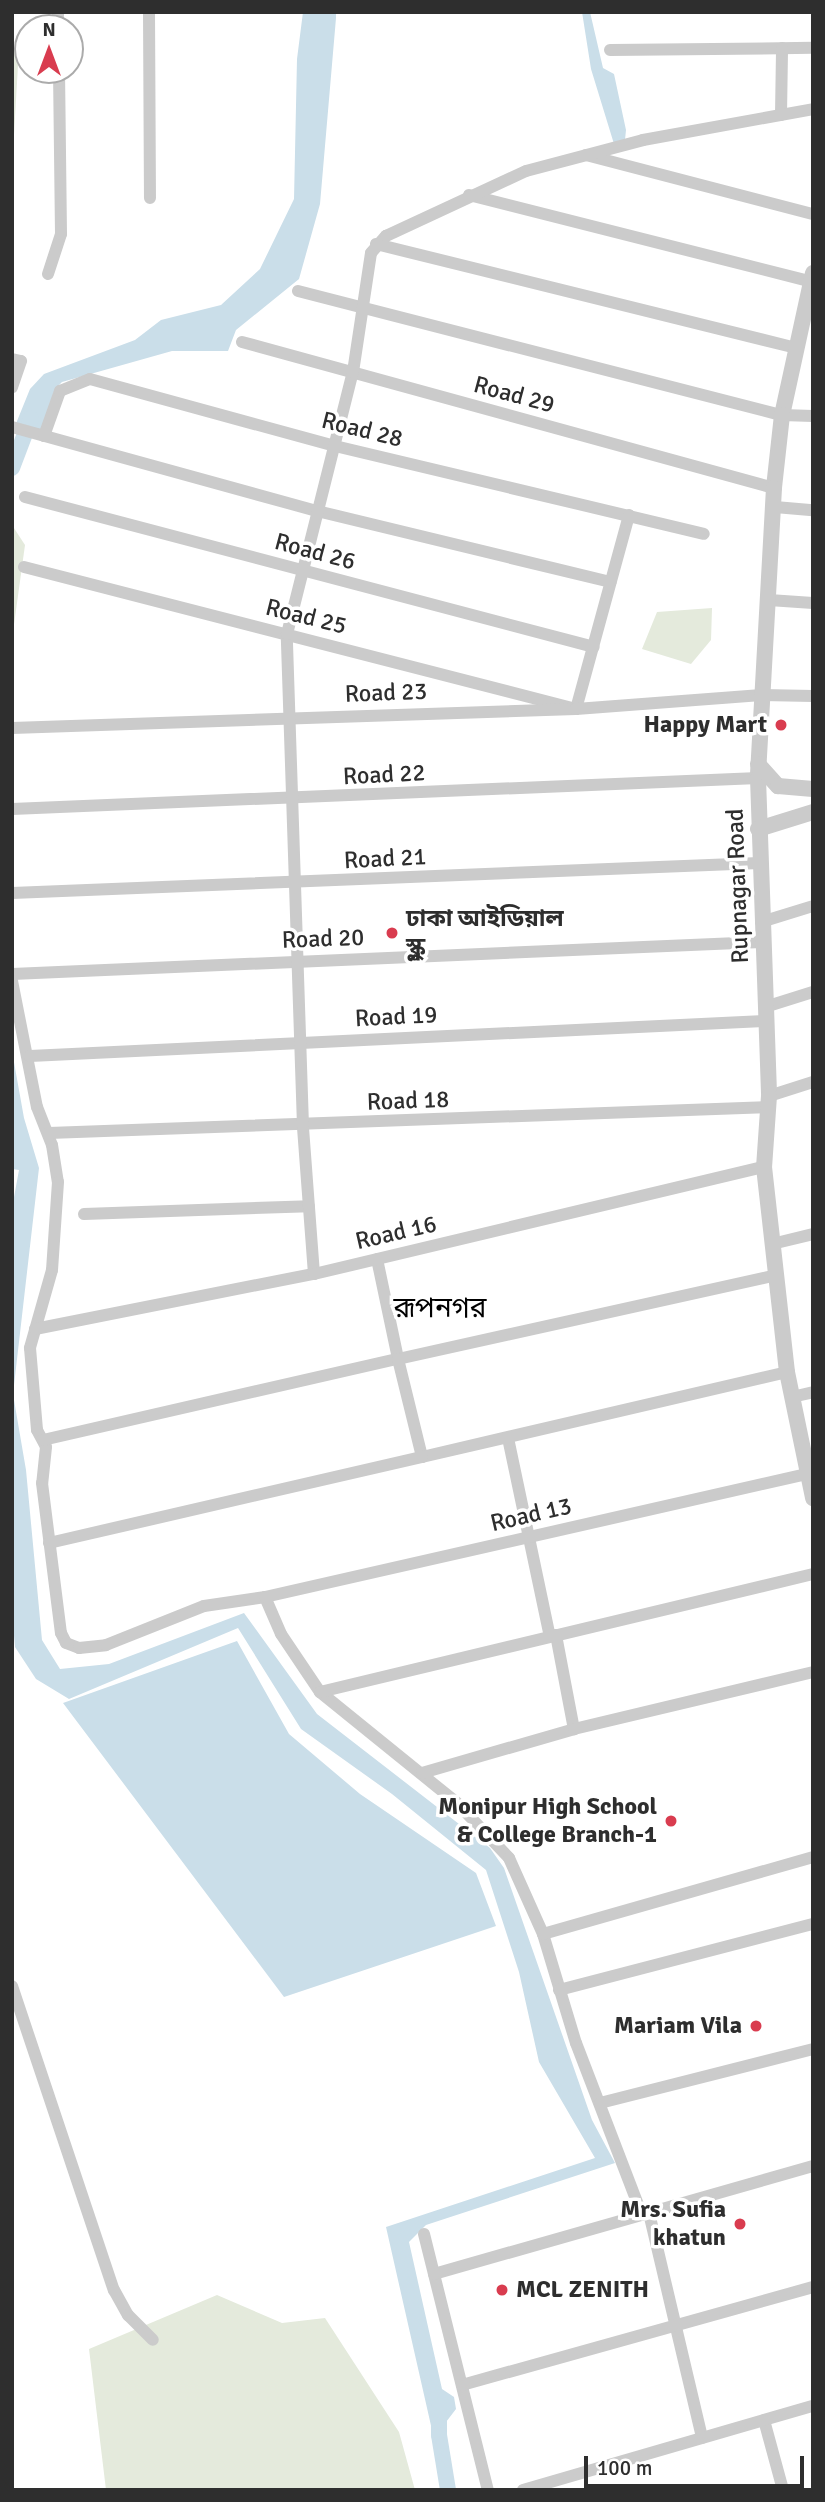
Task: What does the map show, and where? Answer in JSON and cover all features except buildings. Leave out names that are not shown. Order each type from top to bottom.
[{"type":"street","points":[[149,12],[150,198]]},
{"type":"street","points":[[781,115],[782,48]]},
{"type":"street","points":[[610,50],[813,48]]},
{"type":"street","points":[[48,274],[61,234],[59,84]]},
{"type":"street","points":[[314,1274],[303,1126],[303,1043],[295,884],[288,634],[353,372],[362,308],[376,244],[469,195],[585,154],[813,109]]},
{"type":"street","points":[[585,154],[813,214]]},
{"type":"street","points":[[469,195],[812,277]]},
{"type":"street","points":[[376,244],[796,348]]},
{"type":"street","name":"Rupnagar Road","points":[[812,277],[809,312],[796,348],[782,415],[774,488],[775,507],[761,695],[758,829],[769,1101],[764,1167],[787,1373],[813,1498]]},
{"type":"street","points":[[298,291],[782,415],[813,416]]},
{"type":"street","name":"Road 29","points":[[242,342],[774,488]]},
{"type":"street","points":[[12,359],[21,360],[12,387]]},
{"type":"street","name":"Road 28","points":[[44,436],[60,391],[90,379],[335,446],[704,534]]},
{"type":"street","points":[[12,427],[317,511],[611,582]]},
{"type":"street","name":"Road 26","points":[[26,497],[594,647]]},
{"type":"street","points":[[775,507],[813,510]]},
{"type":"street","points":[[576,709],[629,516]]},
{"type":"street","name":"Road 25","points":[[24,568],[576,709]]},
{"type":"street","points":[[769,600],[813,603]]},
{"type":"street","name":"Road 23","points":[[12,728],[576,709],[761,695],[813,696]]},
{"type":"street","points":[[758,771],[778,786],[813,789]]},
{"type":"street","name":"Road 22","points":[[12,809],[292,800],[758,771]]},
{"type":"street","points":[[758,829],[813,812]]},
{"type":"street","name":"Road 21","points":[[12,893],[295,884],[759,863]]},
{"type":"street","points":[[761,922],[813,906]]},
{"type":"street","name":"Road 20","points":[[12,974],[761,942]]},
{"type":"street","name":"Road 13","points":[[12,981],[30,1056],[37,1107],[49,1133],[58,1182],[52,1270],[35,1329],[31,1361],[37,1430],[43,1440],[49,1543],[59,1626],[66,1643],[79,1648],[106,1645],[204,1606],[265,1597],[807,1474]]},
{"type":"street","name":"Road 19","points":[[30,1056],[303,1043],[765,1014],[813,992]]},
{"type":"street","name":"Road 18","points":[[49,1133],[303,1126],[769,1101],[813,1082]]},
{"type":"street","name":"Road 16","points":[[35,1329],[314,1274],[764,1167]]},
{"type":"street","points":[[84,1214],[309,1206]]},
{"type":"street","points":[[772,1244],[813,1234]]},
{"type":"street","points":[[377,1259],[422,1457]]},
{"type":"street","points":[[43,1440],[336,1371],[776,1275]]},
{"type":"street","points":[[49,1543],[787,1373]]},
{"type":"street","points":[[792,1397],[813,1392]]},
{"type":"street","points":[[508,1438],[574,1728]]},
{"type":"street","points":[[320,1692],[813,1574]]},
{"type":"street","points":[[265,1597],[281,1634],[320,1692],[422,1773],[488,1831],[509,1858],[543,1934],[555,1966],[559,1990],[600,2103],[645,2214],[702,2438]]},
{"type":"street","points":[[422,1773],[574,1728],[813,1672]]},
{"type":"street","points":[[543,1934],[813,1857]]},
{"type":"street","points":[[559,1990],[813,1924]]},
{"type":"street","points":[[12,1986],[114,2290],[128,2315],[153,2340]]},
{"type":"street","points":[[600,2103],[813,2049]]},
{"type":"street","points":[[434,2274],[813,2166]]},
{"type":"street","points":[[424,2234],[488,2490]]},
{"type":"street","points":[[462,2385],[676,2328],[813,2287]]},
{"type":"street","points":[[523,2490],[813,2406]]},
{"type":"street","points":[[764,2420],[783,2490]]},
{"type":"shaded area","points":[[12,33],[14,84],[17,84],[12,170]]},
{"type":"shaded area","points":[[12,525],[25,545],[12,639]]},
{"type":"shaded area","points":[[712,608],[711,640],[691,664],[642,649],[657,612]]},
{"type":"shaded area","points":[[217,2295],[282,2323],[325,2318],[399,2432],[415,2490],[106,2490],[89,2349]]},
{"type":"water","points":[[303,12],[336,12],[336,18],[320,204],[299,279],[236,330],[228,351],[172,351],[62,382],[55,389],[40,434],[15,426],[30,389],[44,374],[135,340],[161,320],[221,305],[260,269],[294,199],[297,59]]},
{"type":"water","points":[[582,12],[590,12],[603,68],[614,74],[626,130],[625,140],[614,144],[591,69]]},
{"type":"water","points":[[12,1051],[24,1118],[39,1168],[13,1394],[26,1470],[42,1640],[60,1669],[109,1664],[244,1613],[317,1714],[490,1848],[504,1868],[592,2120],[615,2163],[426,2225],[409,2242],[442,2389],[454,2397],[456,2409],[443,2426],[432,2430],[386,2227],[595,2158],[539,2062],[519,1972],[486,1870],[392,1794],[301,1729],[238,1628],[69,1699],[36,1679],[15,1647],[12,1613],[12,1208],[19,1170],[12,1169]]},
{"type":"water","points":[[237,1641],[289,1734],[360,1794],[476,1873],[496,1926],[284,1997],[63,1703]]},
{"type":"waterway","points":[[12,468],[31,418]]},
{"type":"waterway","points":[[439,2406],[439,2435],[448,2490]]},
{"type":"place","name":"Happy Mart","points":[[781,725]]},
{"type":"place","name":"ঢাকা আইডিয়াল স্কুল","points":[[392,933]]},
{"type":"place","name":"Monipur High School & College Branch-1","points":[[671,1821]]},
{"type":"place","name":"Mariam Vila","points":[[756,2026]]},
{"type":"place","name":"Mrs. Sufia khatun","points":[[740,2224]]},
{"type":"place","name":"MCL ZENITH","points":[[502,2290]]},
{"type":"district","name":"রূপনগর","points":[[440,1308]]}]
